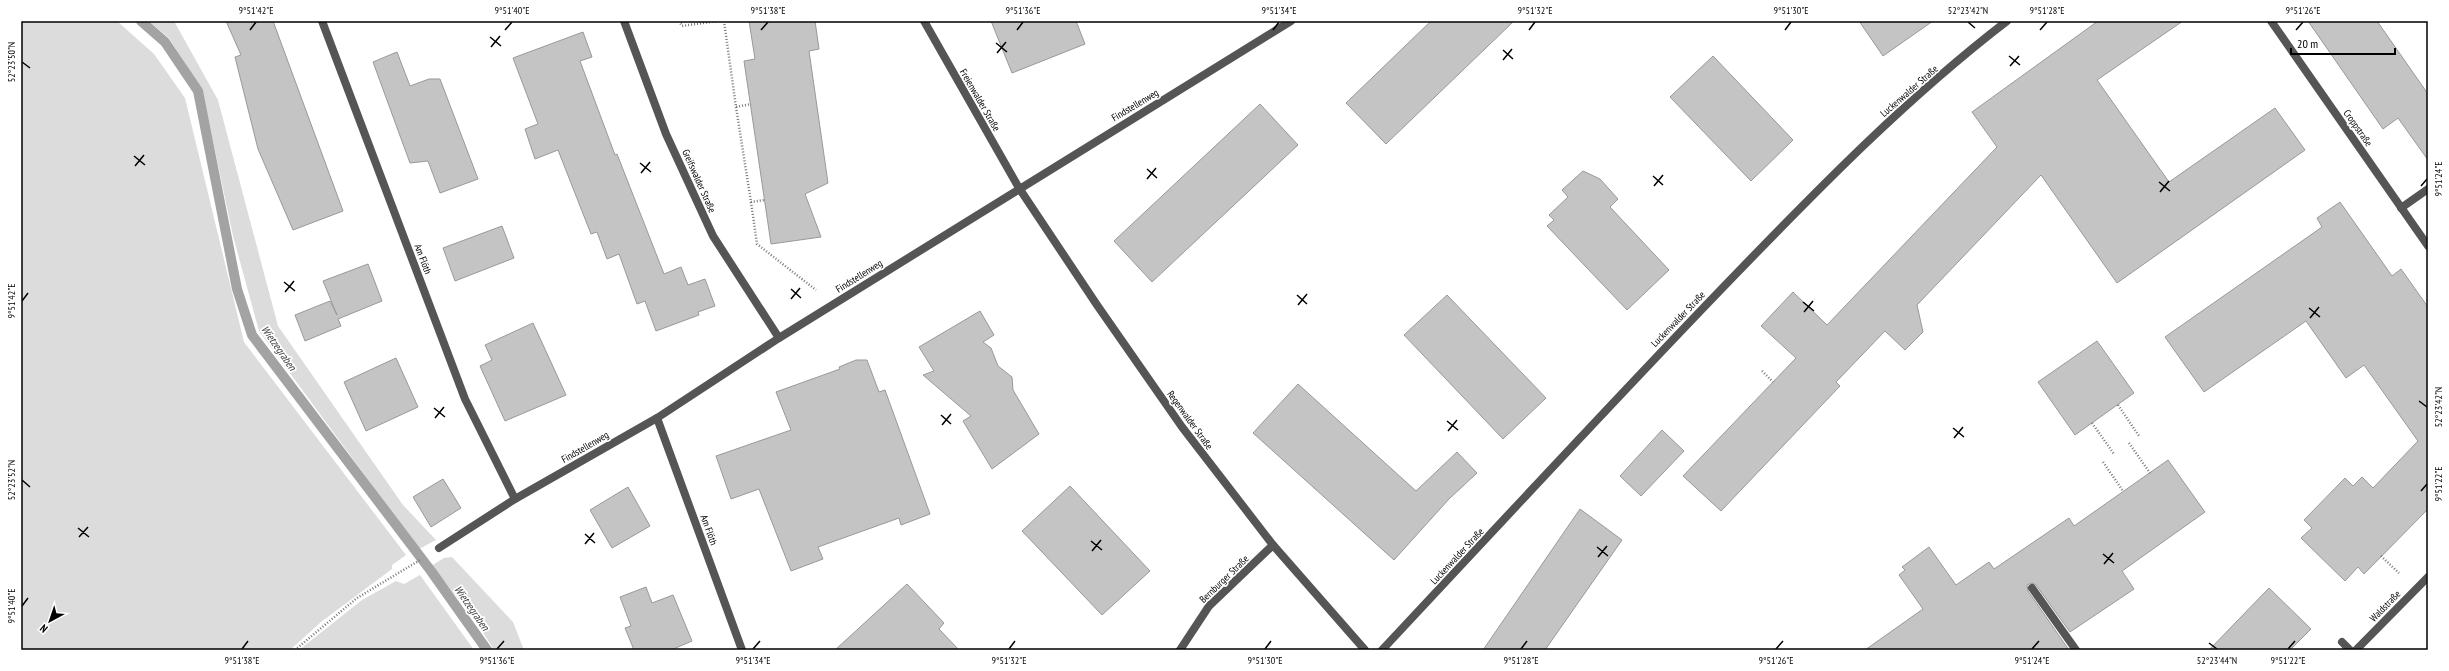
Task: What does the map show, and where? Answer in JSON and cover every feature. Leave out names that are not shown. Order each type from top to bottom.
[{"type":"street","name":"Am Flöth","points":[[322,21],[465,399],[515,499]]},
{"type":"street","name":"Greifswalder Straße","points":[[624,21],[666,134],[713,236],[779,338]]},
{"type":"street","name":"Freienwalder Straße","points":[[924,21],[1019,188]]},
{"type":"street","name":"Findstellenweg","points":[[439,548],[515,499],[657,418],[779,338],[1291,21]]},
{"type":"street","name":"Luckenwalder Straße","points":[[1382,650],[1629,386],[1832,174],[1905,107],[2007,21]]},
{"type":"street","name":"Croppstraße","points":[[2271,21],[2428,246]]},
{"type":"street","name":"Regenwalder Straße","points":[[1019,188],[1096,305],[1182,427],[1273,545],[1365,650]]},
{"type":"street","points":[[2401,208],[2428,189]]},
{"type":"street","name":"Am Flöth","points":[[657,418],[742,650]]},
{"type":"street","name":"Bernburger Straße","points":[[1180,650],[1209,606],[1273,545]]},
{"type":"street","name":"Waldstraße","points":[[2356,650],[2428,576]]},
{"type":"street","points":[[2032,588],[2076,650]]},
{"type":"street","points":[[2342,642],[2350,650]]},
{"type":"path","points":[[679,21],[682,26],[717,21]]},
{"type":"path","points":[[724,21],[757,244],[815,287],[827,308]]},
{"type":"path","points":[[736,107],[751,104]]},
{"type":"path","points":[[751,202],[765,200]]},
{"type":"path","points":[[1762,371],[1773,382]]},
{"type":"path","points":[[2118,405],[2140,436]]},
{"type":"path","points":[[2092,423],[2114,454]]},
{"type":"path","points":[[2129,443],[2150,473]]},
{"type":"path","points":[[2103,462],[2123,491]]},
{"type":"path","points":[[295,650],[357,598],[439,548]]},
{"type":"path","points":[[2381,556],[2399,573]]},
{"type":"shaded area","points":[[21,21],[117,21],[154,54],[185,98],[244,342],[406,555],[392,565],[392,569],[321,622],[290,650],[21,650]]},
{"type":"shaded area","points":[[149,21],[174,21],[218,100],[278,326],[403,505],[436,540],[419,549],[259,331],[233,236],[202,89],[169,38]]},
{"type":"shaded area","points":[[452,557],[513,622],[524,650],[494,650],[472,615],[431,566],[444,558]]},
{"type":"shaded area","points":[[420,575],[474,650],[299,650],[362,600],[396,581],[404,584]]},
{"type":"building","points":[[226,21],[273,21],[343,211],[293,230],[258,149],[235,57],[241,55]]},
{"type":"building","points":[[749,21],[815,21],[819,49],[809,51],[828,183],[805,194],[821,237],[771,244],[744,61],[755,59]]},
{"type":"building","points":[[991,21],[1076,21],[1085,44],[1012,73]]},
{"type":"building","points":[[1431,21],[1514,21],[1386,144],[1346,103]]},
{"type":"building","points":[[1859,21],[1933,21],[1883,56]]},
{"type":"building","points":[[2098,21],[2183,21],[2097,80],[2169,182],[2275,108],[2305,150],[2117,283],[2041,175],[1917,305],[1923,332],[1905,350],[1885,331],[1836,382],[1840,386],[1721,511],[1683,476],[1796,358],[1761,326],[1793,292],[1827,325],[1997,147],[1972,112]]},
{"type":"building","points":[[2308,21],[2377,21],[2428,94],[2428,160],[2398,118],[2383,129]]},
{"type":"building","points":[[583,32],[592,57],[580,61],[615,155],[617,154],[664,274],[681,267],[688,285],[705,279],[715,306],[698,312],[699,315],[656,331],[645,301],[637,304],[619,254],[607,259],[597,232],[591,234],[558,150],[535,159],[525,129],[538,124],[513,58]]},
{"type":"building","points":[[397,52],[410,86],[429,79],[440,79],[478,179],[440,193],[428,161],[410,163],[373,62]]},
{"type":"building","points":[[1713,56],[1793,140],[1751,181],[1670,97]]},
{"type":"building","points":[[1260,104],[1298,145],[1152,282],[1114,241]]},
{"type":"building","points":[[1583,171],[1600,179],[1618,199],[1610,207],[1669,270],[1627,310],[1547,226],[1554,220],[1549,215],[1568,197],[1562,190]]},
{"type":"building","points":[[2340,202],[2392,276],[2401,269],[2428,307],[2428,509],[2364,574],[2358,567],[2345,581],[2301,538],[2312,528],[2304,520],[2345,478],[2353,486],[2362,477],[2373,488],[2418,441],[2364,365],[2346,378],[2306,321],[2204,392],[2165,337],[2322,227],[2317,218]]},
{"type":"building","points":[[502,226],[514,258],[455,281],[443,248]]},
{"type":"building","points":[[368,264],[382,301],[338,319],[341,326],[305,341],[295,315],[330,301],[337,315],[323,281]]},
{"type":"building","points":[[1447,295],[1546,398],[1503,439],[1404,335]]},
{"type":"building","points":[[980,311],[994,335],[983,342],[991,348],[998,366],[1012,377],[1013,390],[1039,434],[992,469],[963,421],[971,416],[923,375],[934,371],[919,347]]},
{"type":"building","points":[[533,323],[566,395],[505,421],[480,366],[492,360],[485,345]]},
{"type":"building","points":[[2097,341],[2134,393],[2075,435],[2038,382]]},
{"type":"building","points":[[396,358],[418,407],[366,431],[344,382]]},
{"type":"building","points":[[856,360],[867,360],[879,392],[885,390],[930,514],[901,525],[899,518],[818,547],[823,559],[791,571],[759,489],[731,499],[716,456],[791,430],[776,392],[840,369],[839,367]]},
{"type":"building","points":[[1298,384],[1416,491],[1457,452],[1477,473],[1449,499],[1394,560],[1253,433]]},
{"type":"building","points":[[1662,430],[1684,451],[1641,496],[1620,476]]},
{"type":"building","points":[[2168,460],[2205,512],[2122,571],[2134,589],[2070,632],[2036,585],[2032,583],[2027,585],[2028,591],[2069,650],[1865,650],[1923,609],[1899,575],[1905,570],[1902,567],[1929,547],[1956,585],[1989,562],[1994,569],[2069,518],[2074,526]]},
{"type":"building","points":[[443,479],[461,508],[431,527],[413,497]]},
{"type":"building","points":[[1070,486],[1150,571],[1102,615],[1022,531]]},
{"type":"building","points":[[628,487],[650,526],[612,548],[590,510]]},
{"type":"building","points":[[1580,509],[1622,540],[1545,650],[1483,650]]},
{"type":"building","points":[[907,584],[944,623],[939,629],[959,650],[835,650]]},
{"type":"building","points":[[646,587],[652,603],[673,595],[692,641],[671,650],[634,650],[625,628],[631,626],[620,597]]},
{"type":"building","points":[[2269,588],[2311,629],[2290,650],[2209,650]]},
{"type":"waterway","name":"Wietzegraben","points":[[141,21],[165,42],[198,91],[237,289],[252,335],[431,571],[487,650]]}]
